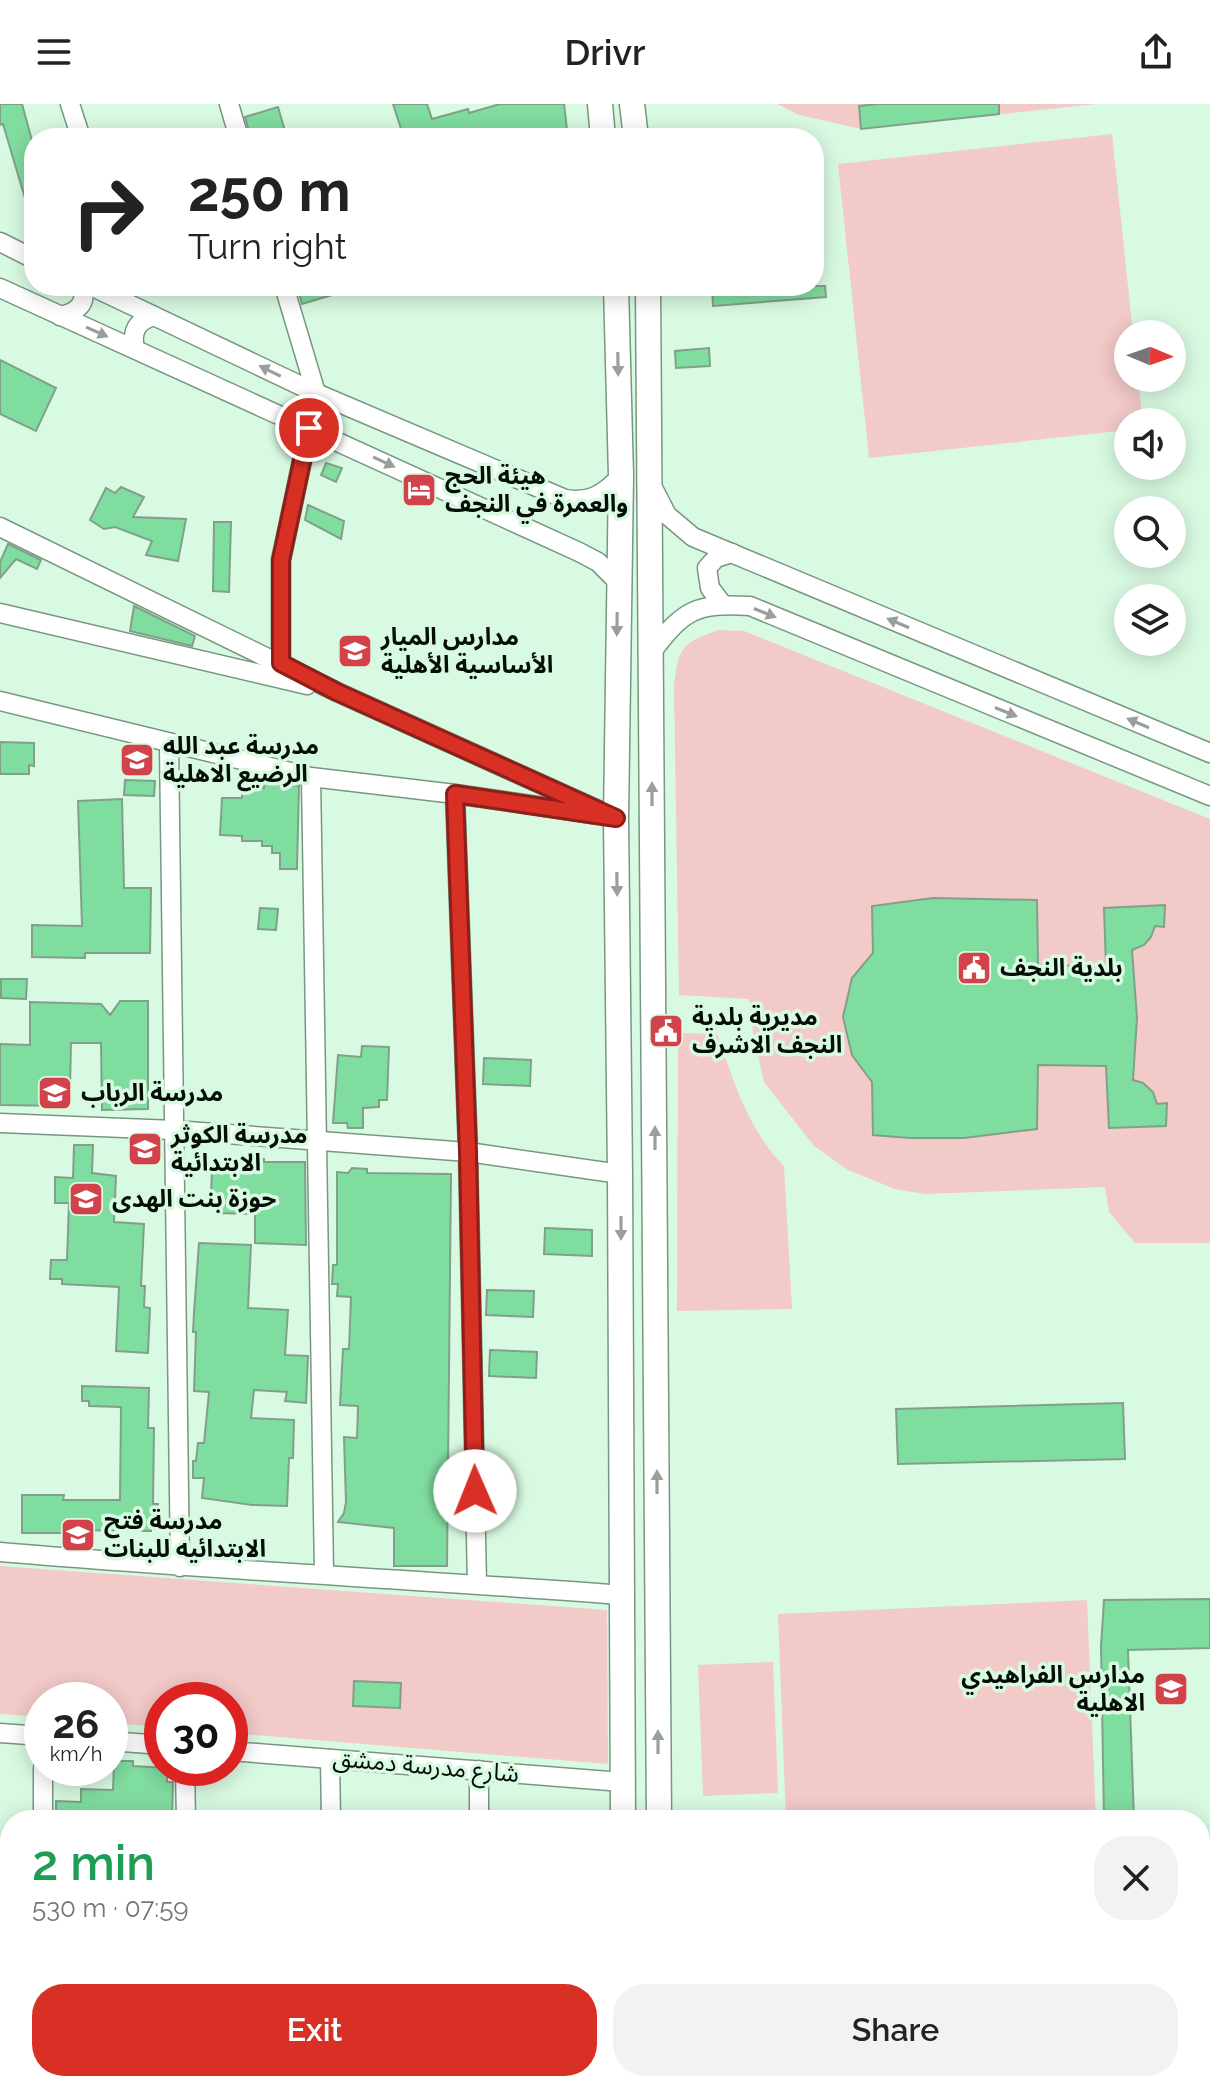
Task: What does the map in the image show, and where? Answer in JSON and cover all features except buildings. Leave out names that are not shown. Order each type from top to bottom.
[{"type":"street","points":[[70,104],[78,128]]},
{"type":"street","points":[[231,104],[237,128]]},
{"type":"street","points":[[600,104],[602,128]]},
{"type":"street","points":[[632,104],[635,128]]},
{"type":"street","points":[[0,242],[24,254]]},
{"type":"street","points":[[0,288],[579,552],[598,562],[618,582]]},
{"type":"street","points":[[60,316],[73,313],[82,304],[83,296]]},
{"type":"street","points":[[113,296],[316,393],[565,499],[577,501],[594,498],[606,492],[621,476]]},
{"type":"street","points":[[132,296],[135,306]]},
{"type":"street","points":[[287,296],[316,393]]},
{"type":"street","points":[[623,1810],[616,818],[618,582],[631,296]]},
{"type":"street","points":[[632,296],[650,482],[659,1810]]},
{"type":"street","points":[[135,349],[133,338],[136,327],[144,319],[154,316]]},
{"type":"street","points":[[281,663],[281,560],[309,428]]},
{"type":"street","points":[[650,482],[667,515],[693,537],[1210,753]]},
{"type":"street","points":[[0,527],[337,692],[616,818]]},
{"type":"street","points":[[723,605],[710,588],[707,568],[716,558],[732,553]]},
{"type":"street","points":[[651,653],[665,635],[698,608],[750,606],[1210,796]]},
{"type":"street","points":[[0,613],[337,692]]},
{"type":"street","points":[[0,701],[169,745],[311,777],[616,818]]},
{"type":"street","points":[[169,745],[180,1567]]},
{"type":"street","points":[[311,777],[324,1573]]},
{"type":"street","points":[[455,794],[468,1152],[477,1584]]},
{"type":"street","points":[[0,1123],[174,1130],[468,1152],[620,1174]]},
{"type":"street","points":[[621,1277],[626,1284],[637,1288],[644,1288],[656,1281]]},
{"type":"street","points":[[621,1333],[633,1325],[640,1325],[651,1330],[656,1337]]},
{"type":"street","points":[[0,1552],[180,1567],[324,1573],[622,1595]]},
{"type":"street","points":[[0,1733],[24,1735]]},
{"type":"street","name":"شارع مدرسة دمشق","points":[[248,1752],[622,1782]]},
{"type":"street","points":[[330,1759],[331,1810]]},
{"type":"street","points":[[479,1770],[479,1810]]},
{"type":"street","points":[[43,1786],[43,1810]]},
{"type":"street","points":[[185,1786],[186,1810]]},
{"type":"shaded area","points":[[777,104],[1097,104],[861,129],[799,115]]},
{"type":"shaded area","points":[[1112,134],[1132,320],[1114,320],[1114,392],[1140,392],[1141,408],[1114,408],[1114,432],[869,458],[838,164]]},
{"type":"shaded area","points":[[719,630],[744,631],[1210,819],[1210,1243],[1135,1243],[1109,1212],[1105,1187],[925,1194],[895,1189],[848,1170],[814,1146],[764,1082],[749,999],[679,995],[674,688],[677,664],[683,649],[696,639]]},
{"type":"shaded area","points":[[678,1033],[717,1034],[751,1121],[784,1166],[792,1309],[677,1311]]},
{"type":"shaded area","points":[[0,1566],[607,1610],[608,1764],[248,1734],[248,1682],[144,1682],[144,1726],[128,1724],[128,1682],[24,1682],[24,1716],[0,1714]]},
{"type":"shaded area","points":[[1087,1600],[1096,1810],[786,1810],[778,1614]]},
{"type":"shaded area","points":[[773,1662],[778,1793],[703,1796],[698,1665]]},
{"type":"place","name":"هيئة الحج والعمرة في النجف","points":[[419,490]]},
{"type":"place","name":"مدارس الميار الأساسية الأهلية","points":[[355,651]]},
{"type":"place","name":"مدرسة عبد الله الرضيع الاهلية","points":[[137,760]]},
{"type":"place","name":"بلدية النجف","points":[[974,968]]},
{"type":"place","name":"مديرية بلدية النجف الاشرف","points":[[666,1031]]},
{"type":"place","name":"مدرسة الرباب","points":[[55,1093]]},
{"type":"place","name":"مدرسة الكوثر الابتدائية","points":[[145,1149]]},
{"type":"place","name":"حوزة بنت الهدى","points":[[86,1199]]},
{"type":"place","name":"مدرسة فتح الابتدائيه للبنات","points":[[78,1535]]},
{"type":"place","name":"مدارس الفراهيدي الاهلية","points":[[1171,1689]]},
{"type":"route","points":[[309,428],[281,560],[281,663],[337,692],[616,818],[455,794],[468,1152],[475,1491]]}]
